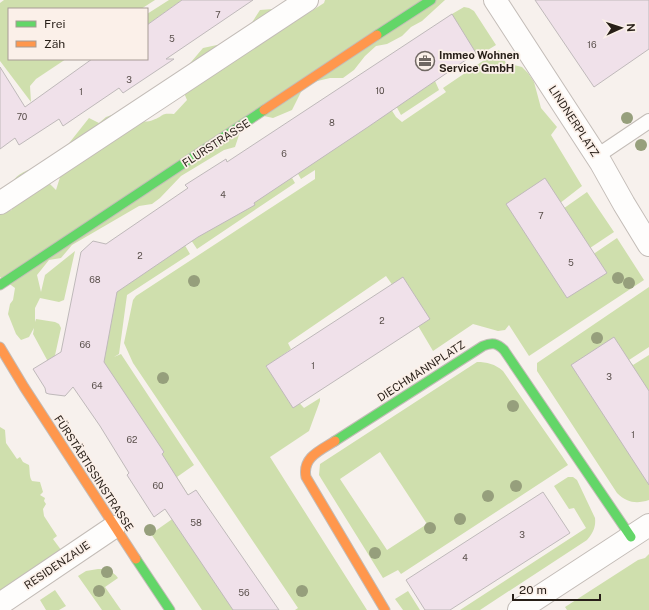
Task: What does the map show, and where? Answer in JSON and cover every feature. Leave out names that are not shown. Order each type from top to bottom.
[{"type":"street","points":[[0,203],[307,0]]},
{"type":"street","name":"FLURSTRASSE","points":[[0,285],[431,0]]},
{"type":"street","name":"LINDNERPLATZ","points":[[495,0],[596,156],[649,245]]},
{"type":"street","name":"DIECHMANNPLATZ","points":[[384,610],[306,477],[305,465],[312,456],[490,342],[496,343],[504,350],[631,537]]},
{"type":"street","name":"FÜRSTÄBTISSINSTRASSE","points":[[0,347],[114,527],[170,610]]},
{"type":"street","points":[[520,610],[649,525]]},
{"type":"street","name":"RESIDENZAUE","points":[[0,604],[114,527]]},
{"type":"lane","points":[[596,156],[649,121]]},
{"type":"green space","points":[[4,0],[155,0],[143,8],[8,8],[8,60],[64,60],[36,79],[30,86],[31,102],[0,61],[0,3]]},
{"type":"green space","points":[[169,0],[182,0],[148,24],[148,13]]},
{"type":"green space","points":[[325,0],[445,0],[422,21],[411,27],[402,36],[387,44],[376,46],[365,56],[354,70],[343,78],[330,78],[305,84],[292,110],[273,118],[264,116],[240,132],[235,147],[224,150],[181,176],[160,198],[152,204],[139,206],[72,245],[61,258],[49,260],[37,275],[41,292],[45,275],[75,251],[64,300],[59,302],[40,298],[35,308],[35,322],[36,319],[55,322],[59,324],[61,328],[52,369],[33,334],[34,328],[29,337],[21,340],[16,334],[8,314],[15,288],[0,277],[0,212],[12,210],[13,182],[21,174],[28,170],[46,180],[56,190],[61,174],[66,147],[89,118],[99,123],[106,117],[120,112],[136,120],[144,122],[157,119],[164,114],[174,114],[187,100],[180,75],[203,48],[217,45],[223,49],[242,38],[260,10],[273,9],[295,2],[310,12],[324,3]]},
{"type":"green space","points":[[464,7],[474,11],[496,45],[478,56],[476,53],[435,81],[439,90],[401,115],[394,102],[389,106],[396,117],[402,122],[446,92],[443,88],[499,50],[506,63],[522,67],[534,82],[541,108],[557,127],[551,135],[582,186],[555,207],[560,211],[587,192],[614,232],[587,250],[589,257],[617,238],[644,280],[529,356],[509,325],[505,330],[498,331],[473,324],[433,351],[401,297],[386,276],[288,343],[291,349],[266,367],[304,408],[320,398],[320,401],[309,431],[270,457],[367,610],[295,610],[298,608],[133,363],[124,343],[133,300],[136,296],[315,179],[315,170],[301,179],[294,167],[288,171],[295,183],[197,249],[189,237],[183,242],[190,254],[127,295],[119,354],[114,357],[121,354],[194,465],[177,477],[218,543],[278,610],[202,610],[151,534],[178,515],[94,357],[123,251],[452,14]]},
{"type":"green space","points":[[649,287],[649,347],[629,360],[633,365],[649,355],[649,500],[632,502],[628,501],[617,493],[537,371],[537,363]]},
{"type":"green space","points":[[477,362],[484,362],[503,371],[568,465],[401,574],[398,570],[383,578],[319,475],[320,464]],"holes":[[[380,452],[427,524],[387,550],[340,479]]]},
{"type":"green space","points":[[0,427],[5,430],[6,443],[17,459],[20,457],[23,462],[29,465],[32,481],[40,482],[43,492],[40,495],[45,498],[44,501],[46,504],[43,509],[44,516],[57,536],[53,539],[67,558],[0,604]]},
{"type":"green space","points":[[568,477],[573,477],[577,480],[595,518],[594,527],[587,540],[480,610],[460,610],[586,528],[574,508],[569,509],[554,486]]},
{"type":"green space","points":[[649,554],[649,610],[567,610],[565,607],[638,560],[645,558]]},
{"type":"green space","points":[[98,569],[110,571],[118,578],[105,587],[121,610],[102,610],[78,576],[86,571]]},
{"type":"green space","points":[[55,590],[66,606],[59,610],[46,610],[40,600]]},
{"type":"green space","points":[[408,591],[420,610],[403,610],[395,599]]},
{"type":"building","points":[[182,0],[253,0],[166,59],[174,59],[123,93],[119,88],[63,126],[59,119],[19,145],[15,138],[0,149],[0,67],[25,107],[91,60],[148,60],[148,24]]},
{"type":"building","points":[[535,0],[649,0],[649,49],[594,87]]},
{"type":"building","points":[[452,14],[476,53],[254,203],[255,205],[198,237],[117,292],[104,362],[164,452],[162,454],[188,495],[196,490],[279,610],[233,610],[165,509],[154,517],[127,475],[129,473],[100,426],[73,387],[65,396],[46,393],[45,388],[33,369],[61,352],[81,252],[93,241],[106,244],[188,188],[185,185],[226,159],[227,162]]},
{"type":"building","points":[[545,178],[607,273],[567,298],[506,204]]},
{"type":"building","points":[[403,277],[430,319],[293,408],[266,366]]},
{"type":"building","points":[[614,337],[649,391],[649,485],[571,365]]},
{"type":"building","points":[[543,492],[570,533],[450,610],[425,610],[406,580]]},
{"type":"traffic: fast","points":[[377,35],[431,0]]},
{"type":"traffic: fast","points":[[0,285],[264,110]]},
{"type":"traffic: fast","points":[[335,441],[483,346],[489,344],[497,345],[504,350],[631,537]]},
{"type":"traffic: fast","points":[[136,559],[170,610]]},
{"type":"traffic: slow","points":[[264,110],[377,35]]},
{"type":"traffic: slow","points":[[0,347],[24,387],[136,559]]},
{"type":"traffic: slow","points":[[335,441],[319,451],[310,459],[307,464],[306,477],[385,610]]},
{"type":"place","name":"Immeo Wohnen Service GmbH","points":[[425,61]]}]
